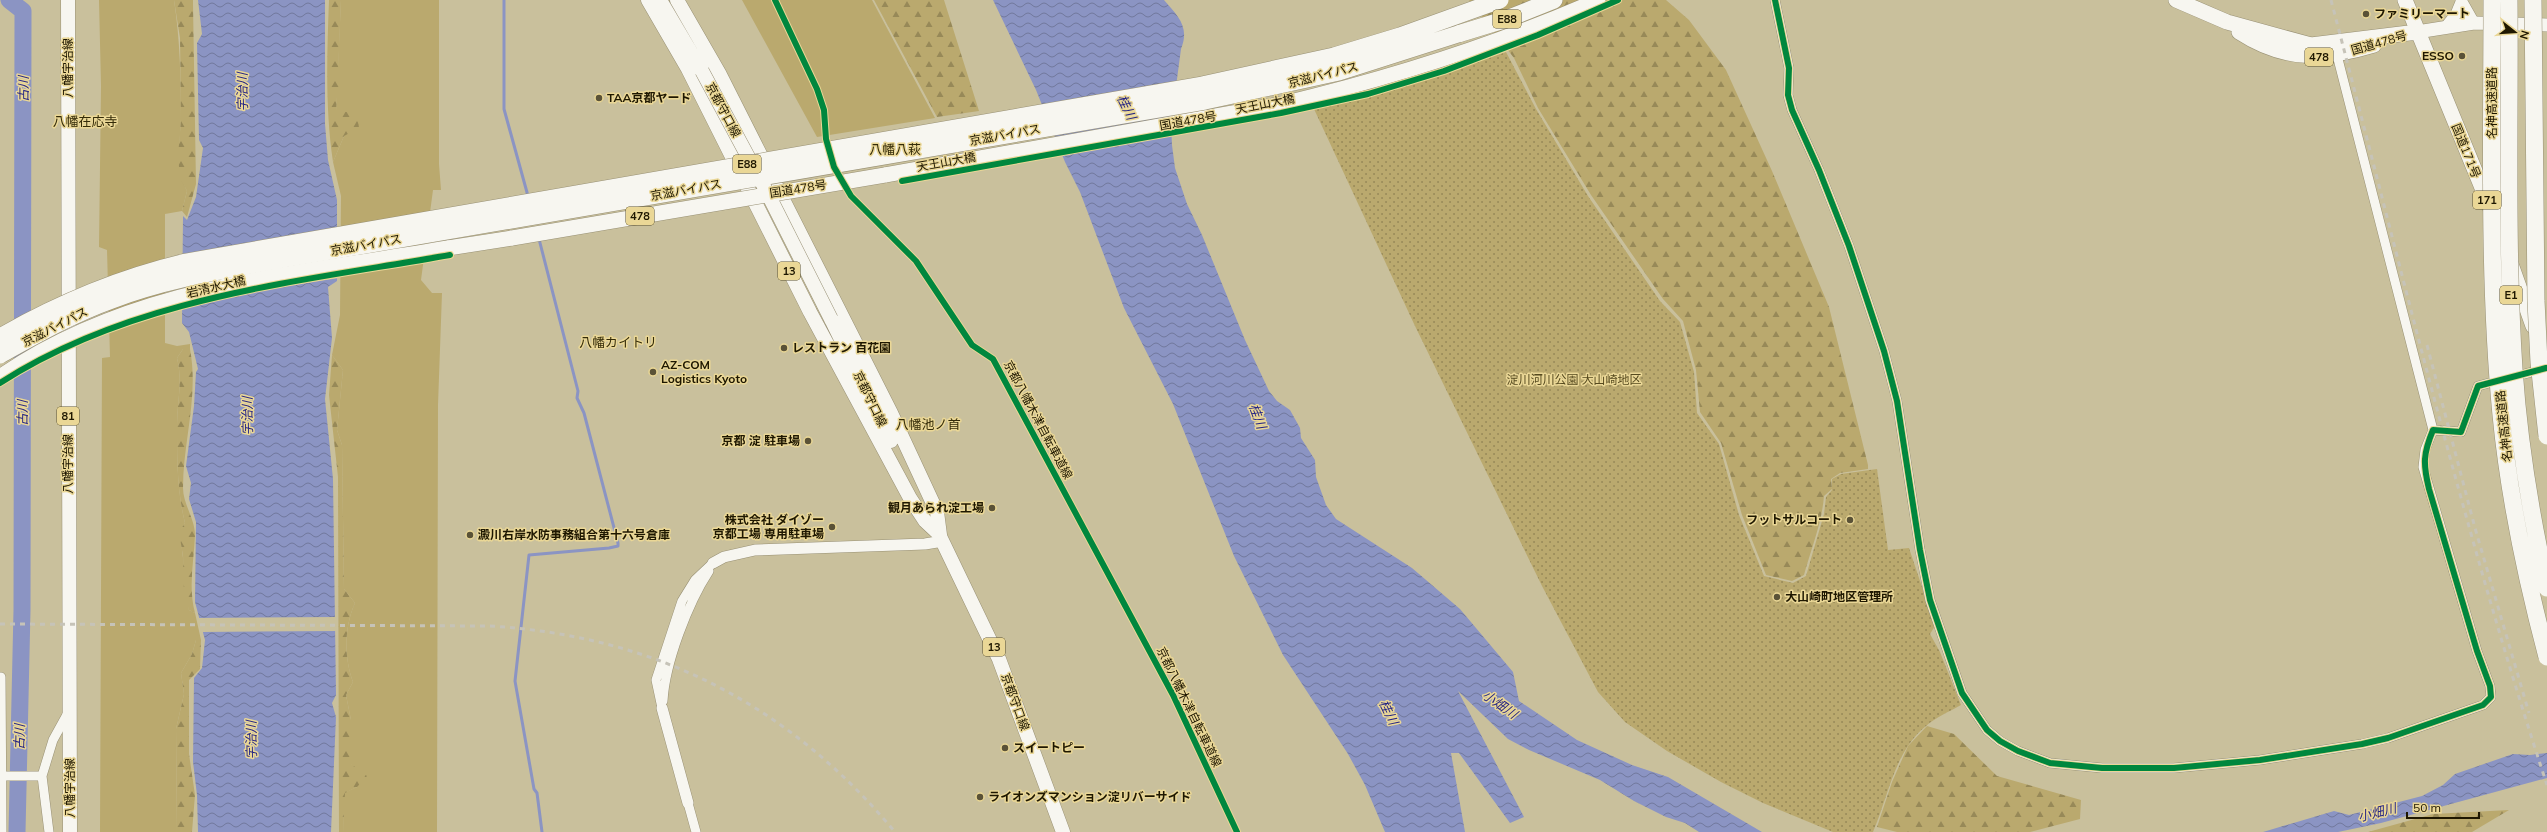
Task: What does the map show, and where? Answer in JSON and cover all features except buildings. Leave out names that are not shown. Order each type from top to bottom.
[{"type":"highway","name":"京滋バイパス","points":[[0,337],[39,315],[107,284],[186,262],[1209,84],[1334,56],[1400,36],[1500,0]]},
{"type":"highway","name":"京滋バイパス","points":[[0,355],[74,315],[112,300],[186,278],[284,259],[1205,101],[1339,72],[1458,34],[1540,0]]},
{"type":"highway","name":"E88","points":[[1458,34],[1507,19],[1554,0]]},
{"type":"highway","name":"国道478号","points":[[0,377],[50,346],[95,325],[140,309],[234,286],[1208,117],[1332,92],[1472,50],[1598,0]]},
{"type":"highway","name":"国道478号","points":[[2176,0],[2227,22],[2311,45],[2417,32]]},
{"type":"highway","name":"国道171号","points":[[2405,0],[2521,288],[2546,370]]},
{"type":"highway","points":[[2483,0],[2492,130]]},
{"type":"highway","name":"名神高速道路","points":[[2492,0],[2493,279],[2502,417],[2518,530],[2547,657]]},
{"type":"highway","name":"名神高速道路","points":[[2509,0],[2510,278],[2514,371],[2530,497],[2547,588]]},
{"type":"highway","name":"E1","points":[[2533,0],[2536,301],[2539,362],[2547,436]]},
{"type":"highway","name":"国道478号","points":[[2227,22],[2241,33],[2269,48],[2290,54],[2315,57],[2337,55],[2417,32]]},
{"type":"main road","name":"八幡宇治線","points":[[68,0],[70,832]]},
{"type":"main road","name":"13","points":[[648,0],[696,85],[810,312],[910,498],[924,521],[942,538]]},
{"type":"main road","name":"京都守口線","points":[[660,0],[702,71],[768,194],[905,471],[942,538],[1000,659],[1063,832]]},
{"type":"main road","name":"13","points":[[677,0],[719,73],[836,297],[937,512],[942,538]]},
{"type":"main road","points":[[2417,32],[2474,23],[2547,25]]},
{"type":"street","points":[[1775,0],[1788,68],[1788,95],[1792,110],[1819,170],[1849,246],[1884,351],[1897,401],[1920,550],[1930,600],[1962,693],[1987,730],[2000,741],[2018,751],[2050,763],[2094,768],[2174,768],[2225,764],[2388,738],[2483,705],[2491,697],[2490,686],[2475,643],[2423,467],[2425,450],[2433,430],[2337,55]]},
{"type":"street","points":[[2461,1],[2474,23]]},
{"type":"street","points":[[2445,28],[2456,14],[2461,1]]},
{"type":"street","points":[[696,85],[719,73]]},
{"type":"street","points":[[1785,103],[1792,110]]},
{"type":"street","points":[[2521,288],[2547,296]]},
{"type":"street","points":[[810,312],[836,297]]},
{"type":"street","points":[[2433,430],[2461,432],[2478,386],[2546,370]]},
{"type":"street","points":[[696,832],[662,708],[656,680],[682,601],[695,580],[713,564],[724,557],[755,550],[925,544],[942,538]]},
{"type":"street","points":[[1,678],[6,776],[2,832]]},
{"type":"street","points":[[49,832],[42,776],[53,740],[70,710]]},
{"type":"street","points":[[6,776],[42,776]]},
{"type":"green space","points":[[99,0],[174,0],[178,29],[181,89],[179,155],[183,182],[187,191],[182,211],[165,214],[165,343],[177,346],[190,344],[190,349],[183,349],[177,358],[180,375],[177,425],[178,474],[180,499],[185,523],[180,532],[189,610],[195,613],[201,640],[196,640],[192,654],[181,673],[184,694],[176,729],[177,832],[100,832],[102,358],[110,357],[107,250],[99,247],[101,86]]},
{"type":"green space","points":[[174,0],[193,0],[196,184],[187,217],[182,211],[187,191],[180,178],[178,156],[181,120],[180,38]]},
{"type":"green space","points":[[329,0],[341,0],[338,76],[345,87],[337,97],[336,111],[357,113],[359,128],[344,136],[333,162],[330,142],[327,61]]},
{"type":"green space","points":[[341,0],[439,0],[439,164],[441,190],[433,190],[421,280],[432,293],[442,293],[438,405],[437,832],[343,832],[344,793],[357,787],[351,764],[351,720],[346,695],[353,682],[348,663],[346,642],[351,612],[355,603],[344,589],[342,445],[337,430],[343,370],[332,355],[340,315],[341,196],[333,162],[344,136],[336,111]]},
{"type":"green space","points":[[742,0],[872,0],[935,118],[817,137]]},
{"type":"green space","points":[[874,0],[944,0],[979,111],[937,117]]},
{"type":"green space","points":[[1469,0],[1666,0],[1689,20],[1726,70],[1772,171],[1829,307],[1868,465],[1868,469],[1840,473],[1831,479],[1832,489],[1824,496],[1819,526],[1804,575],[1792,581],[1766,575],[1742,515],[1721,443],[1700,412],[1696,370],[1683,321],[1663,299],[1591,195],[1538,108],[1514,58]]},
{"type":"green space","name":"淀川河川公園 大山崎地区","points":[[1506,52],[1536,109],[1588,196],[1660,301],[1680,322],[1694,372],[1697,413],[1719,444],[1739,515],[1764,576],[1793,583],[1806,576],[1824,514],[1826,497],[1832,490],[1832,479],[1841,474],[1877,469],[1888,550],[1909,548],[1935,626],[1930,634],[1940,652],[1961,705],[1938,717],[1926,726],[1906,748],[1899,761],[1873,832],[1833,832],[1763,803],[1721,782],[1667,751],[1625,722],[1598,692],[1542,586],[1415,326],[1314,109],[1366,98]]},
{"type":"green space","points":[[183,349],[190,349],[193,384],[185,453],[183,488],[195,535],[192,594],[195,613],[189,610],[184,595],[183,556],[179,532],[185,523],[180,499],[178,474],[177,425],[180,375],[177,358]]},
{"type":"green space","points":[[332,355],[343,370],[337,430],[342,445],[344,589],[355,603],[351,612],[346,642],[348,663],[353,682],[346,695],[351,720],[351,764],[367,776],[357,787],[345,793],[343,832],[339,832],[338,477],[329,395]]},
{"type":"green space","points":[[196,640],[201,640],[200,669],[189,680],[189,754],[195,795],[192,832],[177,832],[176,729],[184,694],[181,673],[192,654]]},
{"type":"green space","points":[[1927,726],[1954,734],[1997,776],[2081,800],[2080,819],[2030,832],[1897,832],[1877,827],[1892,782],[1908,746]]},
{"type":"green space","points":[[2509,810],[2472,832],[2368,832],[2433,814]]},
{"type":"water","name":"宇治川","points":[[198,0],[325,0],[325,124],[328,160],[337,200],[337,281],[328,287],[332,338],[325,399],[333,479],[336,695],[332,703],[336,717],[331,832],[198,832],[197,795],[193,762],[194,678],[202,668],[205,640],[195,602],[196,522],[189,499],[191,483],[186,466],[194,406],[196,372],[198,369],[189,332],[182,323],[183,216],[187,220],[196,197],[203,148],[199,140],[197,43],[202,34]]},
{"type":"water","points":[[993,0],[1164,0],[1181,22],[1184,34],[1171,124],[1175,168],[1187,204],[1202,235],[1245,340],[1269,391],[1277,401],[1290,410],[1300,428],[1301,438],[1315,460],[1316,477],[1326,505],[1336,519],[1412,568],[1460,609],[1513,672],[1519,701],[1577,740],[1632,765],[1668,777],[1762,832],[1699,832],[1685,823],[1666,817],[1634,801],[1600,780],[1529,750],[1508,739],[1458,691],[1524,817],[1510,823],[1459,753],[1451,753],[1465,832],[1385,832],[1365,785],[1348,754],[1283,655],[1234,556],[1173,404],[1124,308],[1080,192],[1065,162],[1036,90]]},
{"type":"water","name":"小畑川","points":[[2547,753],[2547,778],[2381,823],[2338,832],[2263,832],[2334,811],[2349,815],[2422,796],[2443,785],[2455,774],[2513,754],[2530,755]]},
{"type":"pier","points":[[339,259],[339,278],[250,292],[180,308],[180,291]]},
{"type":"pier","points":[[338,617],[338,631],[201,632],[197,618]]},
{"type":"waterway","name":"古川","points":[[9,0],[23,11],[22,610],[17,832]]},
{"type":"waterway","points":[[504,0],[504,109],[528,196]]},
{"type":"waterway","points":[[539,239],[578,391],[577,398],[584,413],[618,543],[618,546],[609,548],[529,555],[515,681],[534,789],[537,793],[542,832]]},
{"type":"railway","points":[[2331,0],[2459,492],[2516,688],[2547,785]]},
{"type":"railway","points":[[2427,345],[2475,528],[2529,713]]},
{"type":"railway","points":[[0,624],[490,626],[551,633],[608,645],[663,662],[715,685],[764,714],[810,748],[854,787],[895,832]]},
{"type":"cycle path","name":"京都八幡木津自転車道線","points":[[775,0],[817,89],[824,110],[826,139],[834,167],[851,196],[916,261],[972,345],[993,359],[1173,695],[1237,832]]},
{"type":"cycle path","name":"天王山大橋","points":[[902,181],[1281,113],[1368,94],[1444,71],[1538,35],[1618,0]]},
{"type":"cycle path","points":[[1775,0],[1789,68],[1788,95],[1792,110],[1819,170],[1849,246],[1884,351],[1897,401],[1920,550],[1930,600],[1962,693],[1987,730],[2000,741],[2018,751],[2050,763],[2102,768],[2174,768],[2260,760],[2362,744],[2388,738],[2483,705],[2491,697],[2490,686],[2477,651],[2429,489],[2425,466],[2427,446],[2433,430],[2461,432],[2478,386],[2546,368]]},
{"type":"cycle path","name":"岩清水大橋","points":[[0,383],[51,354],[105,331],[161,312],[218,297],[276,285],[450,255]]},
{"type":"place","name":"ファミリーマート","points":[[2366,14]]},
{"type":"place","name":"ESSO","points":[[2462,56]]},
{"type":"place","name":"TAA京都ヤード","points":[[599,98]]},
{"type":"place","name":"レストラン 百花園","points":[[784,348]]},
{"type":"place","name":"AZ-COM Logistics Kyoto","points":[[653,372]]},
{"type":"place","name":"京都 淀 駐車場","points":[[808,441]]},
{"type":"place","name":"観月あられ淀工場","points":[[992,508]]},
{"type":"place","name":"フットサルコート","points":[[1850,520]]},
{"type":"place","name":"株式会社 ダイゾー 京都工場 専用駐車場","points":[[832,527]]},
{"type":"place","name":"澱川右岸水防事務組合第十六号倉庫","points":[[470,535]]},
{"type":"place","name":"大山崎町地区管理所","points":[[1777,597]]},
{"type":"place","name":"スイートピー","points":[[1005,748]]},
{"type":"place","name":"ライオンズマンション淀リバーサイド","points":[[980,797]]},
{"type":"district","name":"八幡在応寺","points":[[85,121]]},
{"type":"district","name":"八幡八萩","points":[[895,149]]},
{"type":"district","name":"八幡カイトリ","points":[[618,342]]},
{"type":"district","name":"八幡池ノ首","points":[[928,424]]},
{"type":"water label","name":"桂川","points":[[1127,107]]},
{"type":"water label","name":"桂川","points":[[1258,416]]},
{"type":"water label","name":"桂川","points":[[1389,712]]}]
